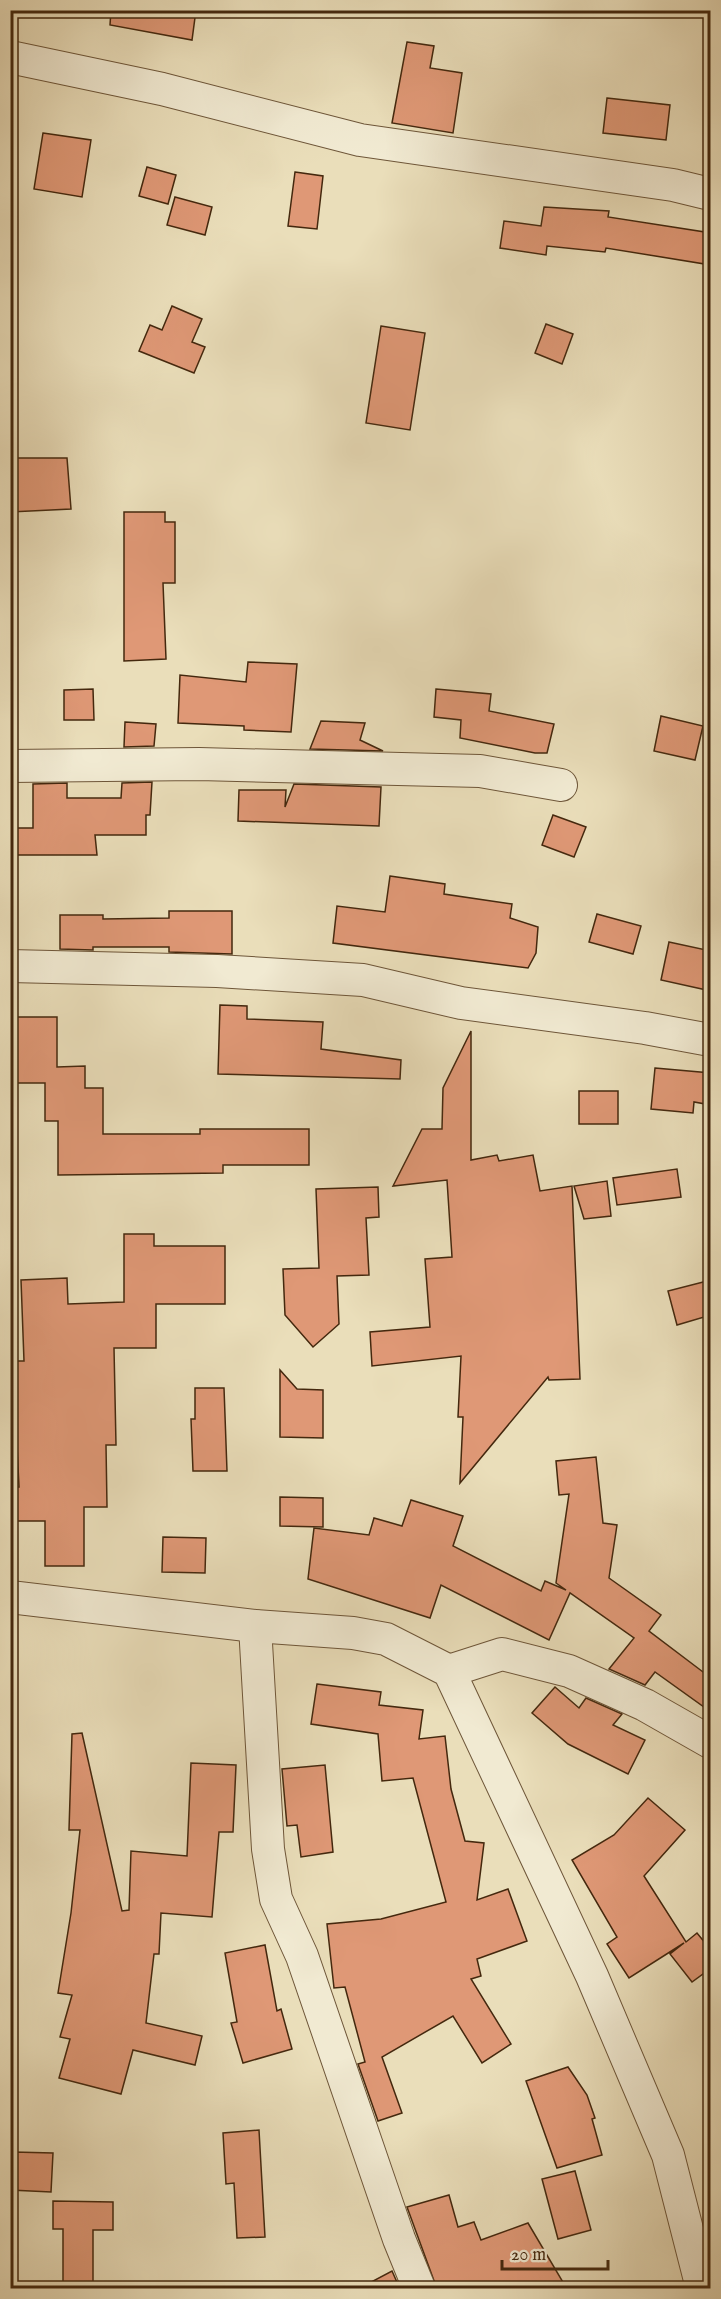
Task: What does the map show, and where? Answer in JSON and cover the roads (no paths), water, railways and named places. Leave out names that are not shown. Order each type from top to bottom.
[{"type":"street","points":[[10,57],[162,89],[360,140],[673,185],[711,194]]},
{"type":"street","points":[[10,766],[199,764],[480,771],[561,785]]},
{"type":"street","points":[[10,966],[216,971],[363,980],[461,1004],[645,1028],[711,1040]]},
{"type":"street","points":[[10,1597],[255,1626],[353,1633],[387,1639],[449,1671],[592,1976],[668,2155],[702,2289]]},
{"type":"street","points":[[255,1626],[268,1849],[276,1899],[302,1956],[399,2239],[419,2289]]},
{"type":"street","points":[[449,1671],[502,1654],[569,1671],[645,1705],[711,1742]]}]
